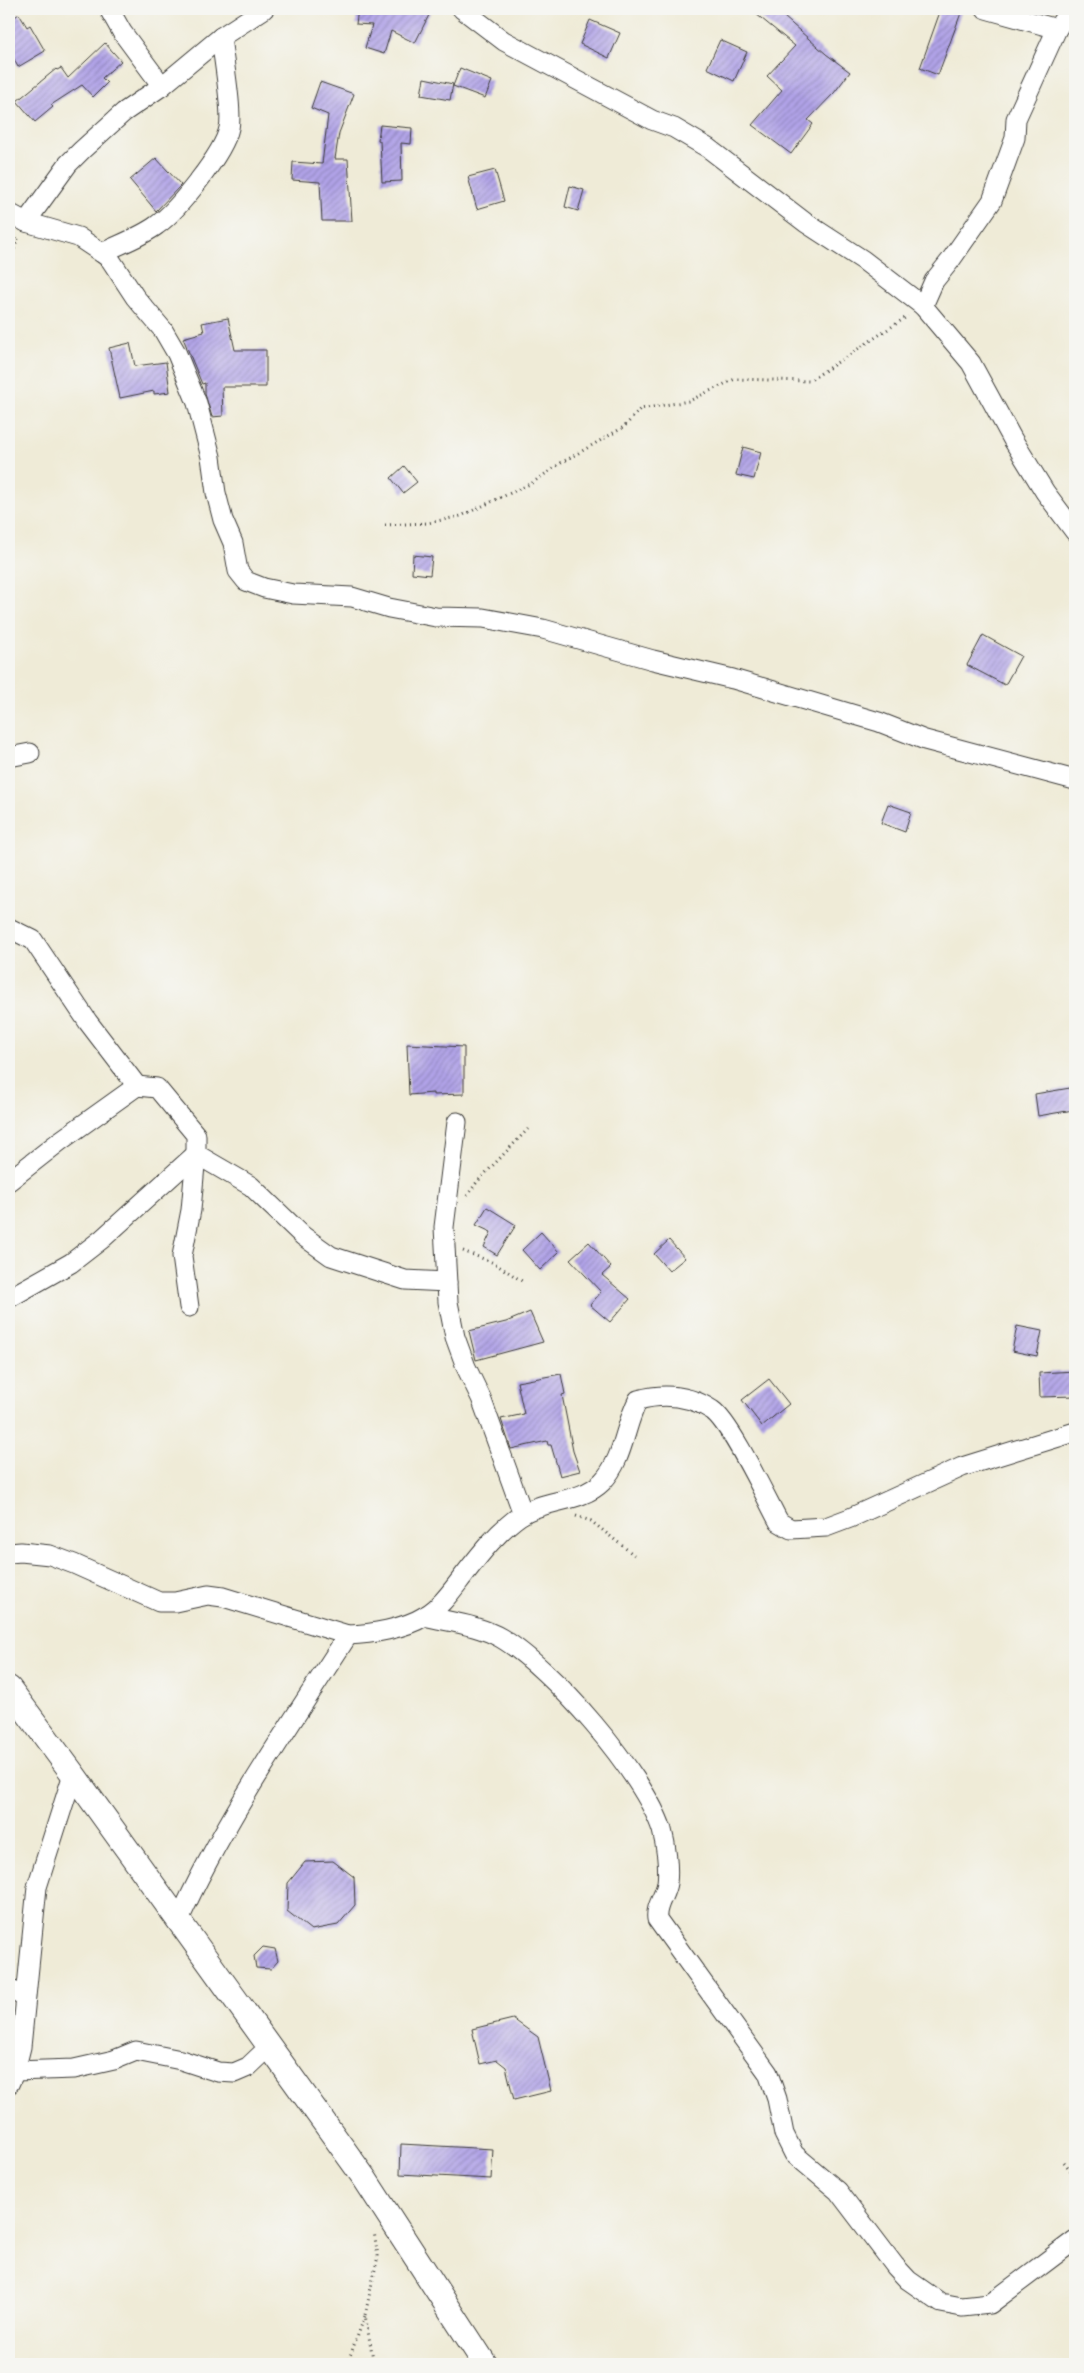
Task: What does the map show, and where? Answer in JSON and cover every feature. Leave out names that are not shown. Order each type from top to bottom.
[{"type":"street","points":[[110,9],[122,32],[162,86]]},
{"type":"street","points":[[26,222],[68,164],[124,112],[162,86],[221,37],[264,9]]},
{"type":"street","points":[[462,9],[504,41],[652,120],[674,128],[708,148],[806,223],[863,260],[923,306],[971,363],[1022,455],[1045,492],[1075,532]]},
{"type":"street","points":[[986,9],[1058,29]]},
{"type":"street","points":[[923,306],[934,281],[950,262],[992,201],[1015,138],[1016,119],[1058,29],[1070,9]]},
{"type":"street","points":[[102,253],[157,225],[174,210],[197,182],[215,155],[229,128],[221,37]]},
{"type":"street","points":[[9,213],[26,222],[78,237],[110,259],[135,297],[163,330],[177,354],[197,403],[211,458],[216,493],[223,520],[233,543],[238,571],[246,581],[264,588],[293,594],[352,597],[389,608],[436,617],[483,618],[543,628],[654,660],[733,679],[879,722],[925,740],[1075,780]]},
{"type":"street","points":[[9,757],[30,753]]},
{"type":"street","points":[[9,928],[33,940],[88,1022],[138,1086]]},
{"type":"street","points":[[9,1181],[60,1141],[138,1086],[157,1088],[196,1135],[191,1210],[182,1256],[189,1306]]},
{"type":"street","points":[[457,1122],[444,1244],[455,1337],[466,1367],[481,1398],[523,1514]]},
{"type":"street","points":[[196,1154],[251,1186],[303,1236],[332,1256],[405,1280],[447,1282]]},
{"type":"street","points":[[9,1298],[71,1263],[102,1239],[196,1154]]},
{"type":"street","points":[[9,1553],[21,1552],[50,1555],[159,1602],[175,1602],[208,1595],[223,1597],[348,1635],[369,1634],[425,1616],[446,1598],[503,1528],[523,1514],[590,1491],[602,1482],[621,1454],[630,1416],[638,1400],[654,1396],[676,1395],[713,1410],[728,1427],[779,1522],[791,1529],[826,1527],[962,1467],[1075,1432]]},
{"type":"street","points":[[425,1616],[468,1626],[502,1638],[548,1676],[626,1765],[649,1801],[662,1831],[667,1884],[656,1913],[658,1919],[768,2073],[777,2098],[784,2134],[794,2154],[844,2198],[895,2266],[908,2280],[941,2303],[962,2307],[990,2304],[1075,2240]]},
{"type":"street","points":[[178,1922],[201,1872],[262,1769],[348,1635]]},
{"type":"street","points":[[9,1688],[365,2179],[486,2364]]},
{"type":"street","points":[[73,1774],[37,1888],[17,1993],[21,2047],[12,2077],[114,2060],[136,2051],[181,2060],[218,2072],[234,2073],[248,2067],[269,2047]]},
{"type":"path","points":[[9,264],[16,240],[26,222]]},
{"type":"path","points":[[385,525],[428,523],[461,516],[532,483],[561,463],[624,427],[640,409],[689,401],[735,378],[809,381],[923,306]]},
{"type":"path","points":[[466,1197],[477,1182],[528,1130]]},
{"type":"path","points":[[444,1244],[494,1263],[522,1281]]},
{"type":"path","points":[[544,1506],[590,1521],[634,1555]]},
{"type":"path","points":[[1064,2162],[1075,2176]]},
{"type":"path","points":[[347,2364],[365,2315],[378,2256],[373,2227]]},
{"type":"path","points":[[365,2315],[374,2364]]},
{"type":"building","points":[[358,9],[432,9],[415,43],[391,31],[384,54],[365,48],[372,25],[356,24]]},
{"type":"building","points":[[750,9],[775,9],[826,54],[850,72],[834,93],[808,120],[813,124],[791,154],[752,125],[782,90],[767,76],[795,46]]},
{"type":"building","points":[[941,9],[952,9],[961,13],[938,75],[920,68]]},
{"type":"building","points":[[19,14],[27,27],[30,25],[45,51],[18,67],[9,50],[9,21]]},
{"type":"building","points":[[590,20],[620,33],[609,58],[580,44]]},
{"type":"building","points":[[720,40],[747,52],[734,81],[707,68]]},
{"type":"building","points":[[105,43],[121,61],[102,78],[107,83],[93,97],[82,85],[51,105],[53,107],[35,122],[17,101],[56,69],[61,68],[68,78]]},
{"type":"building","points":[[460,68],[492,81],[485,98],[453,86]]},
{"type":"building","points":[[424,78],[453,84],[450,100],[421,95]]},
{"type":"building","points":[[320,82],[354,94],[339,133],[335,159],[348,159],[352,221],[322,221],[320,182],[292,180],[293,162],[322,164],[328,115],[311,108]]},
{"type":"building","points":[[380,125],[412,128],[411,144],[401,143],[402,181],[382,182],[380,141],[378,140]]},
{"type":"building","points":[[156,158],[181,185],[156,211],[130,180]]},
{"type":"building","points":[[495,170],[504,201],[477,209],[468,177]]},
{"type":"building","points":[[570,186],[584,190],[578,211],[565,207]]},
{"type":"building","points":[[228,318],[235,350],[266,350],[266,387],[222,387],[223,416],[212,417],[205,394],[205,383],[202,384],[183,338],[204,332],[202,323]]},
{"type":"building","points":[[130,343],[135,366],[166,362],[170,392],[154,394],[154,391],[120,398],[109,348]]},
{"type":"building","points":[[743,447],[761,452],[754,479],[736,475]]},
{"type":"building","points":[[404,466],[417,482],[403,493],[391,478]]},
{"type":"building","points":[[413,555],[432,557],[430,575],[412,573]]},
{"type":"building","points":[[983,635],[1021,656],[1005,685],[967,665]]},
{"type":"building","points":[[888,804],[911,812],[905,832],[881,823]]},
{"type":"building","points":[[407,1044],[464,1047],[464,1094],[433,1095],[433,1093],[409,1095]]},
{"type":"building","points":[[1070,1088],[1073,1110],[1038,1116],[1035,1094]]},
{"type":"building","points":[[487,1207],[516,1225],[497,1255],[484,1247],[491,1232],[476,1225]]},
{"type":"building","points":[[541,1232],[559,1252],[540,1270],[522,1250]]},
{"type":"building","points":[[669,1240],[685,1258],[669,1271],[654,1254]]},
{"type":"building","points":[[589,1242],[611,1267],[602,1275],[630,1299],[610,1322],[590,1305],[601,1292],[570,1259]]},
{"type":"building","points":[[530,1312],[543,1342],[476,1360],[469,1331],[506,1322]]},
{"type":"building","points":[[1017,1326],[1042,1331],[1037,1356],[1012,1351]]},
{"type":"building","points":[[1075,1371],[1075,1396],[1040,1397],[1039,1373]]},
{"type":"building","points":[[561,1374],[565,1394],[562,1395],[573,1451],[580,1471],[560,1476],[551,1445],[548,1445],[547,1441],[511,1449],[501,1419],[524,1414],[517,1382]]},
{"type":"building","points":[[769,1379],[789,1404],[762,1426],[742,1400]]},
{"type":"building","points":[[333,1861],[354,1877],[355,1905],[338,1925],[311,1930],[287,1911],[288,1883],[305,1862]]},
{"type":"building","points":[[263,1947],[275,1949],[278,1961],[271,1969],[256,1968],[254,1956]]},
{"type":"building","points":[[513,2019],[538,2037],[551,2091],[514,2100],[506,2067],[497,2060],[480,2064],[472,2029]]},
{"type":"building","points":[[401,2144],[493,2149],[491,2179],[400,2174]]}]
